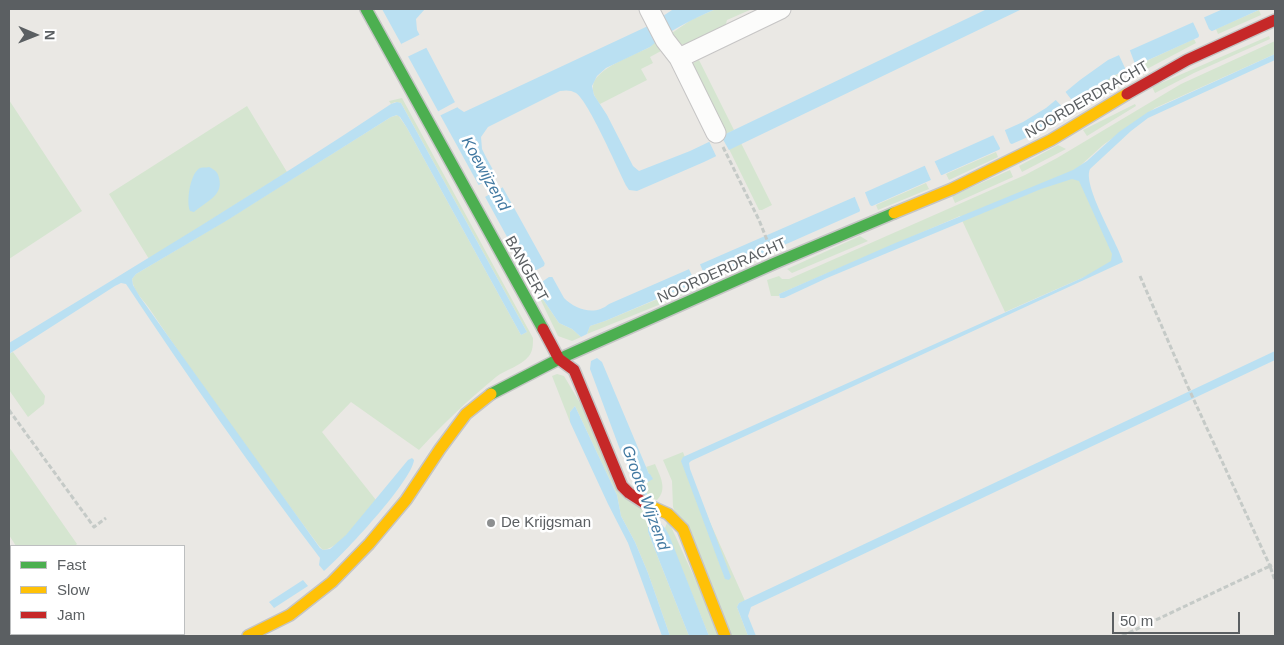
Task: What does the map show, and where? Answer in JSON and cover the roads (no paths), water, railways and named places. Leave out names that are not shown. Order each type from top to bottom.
[{"type":"street","name":"BANGERT","points":[[366,9],[559,359],[574,370],[620,482],[626,492],[634,498],[671,515],[683,529],[725,636]]},
{"type":"street","points":[[679,58],[781,9]]},
{"type":"street","points":[[652,14],[664,40],[679,58],[716,133]]},
{"type":"street","name":"NOORDERDRACHT","points":[[248,636],[290,615],[311,600],[356,557],[406,500],[440,449],[474,406],[498,389],[774,260],[969,181],[1051,140],[1150,80],[1187,60],[1275,20]]},
{"type":"water","name":"Koewijzend","points":[[382,9],[425,9],[416,19],[417,30],[458,108],[464,112],[648,26],[664,18],[663,16],[672,9],[716,9],[673,30],[650,47],[606,68],[597,76],[592,86],[594,95],[607,115],[633,166],[639,171],[690,151],[987,9],[1022,9],[704,162],[637,191],[629,190],[627,187],[588,109],[582,99],[574,92],[568,90],[560,91],[488,127],[481,137],[482,149],[564,298],[574,306],[592,311],[604,308],[609,304],[1023,122],[1046,108],[1108,60],[1223,9],[1261,9],[1115,75],[1091,91],[1052,123],[1030,136],[791,242],[590,326],[587,334],[581,337],[572,329],[559,323],[534,286]]},
{"type":"water","points":[[1275,54],[1275,60],[1148,118],[1090,169],[1091,188],[1123,262],[691,461],[689,463],[690,469],[731,577],[729,580],[725,579],[681,461],[683,457],[1082,278],[1111,261],[1112,254],[1079,181],[1072,179],[1041,189],[827,278],[784,298],[780,298],[779,294],[893,244],[1073,170],[1087,161],[1119,132],[1148,112]]},
{"type":"water","points":[[401,103],[527,332],[521,335],[407,128],[397,115],[226,221],[136,274],[132,279],[133,285],[140,297],[323,550],[330,549],[346,535],[408,460],[412,458],[414,460],[402,484],[375,518],[324,571],[319,565],[320,558],[221,422],[126,284],[121,283],[115,286],[9,354],[9,343],[249,196],[391,104]]},
{"type":"water","points":[[209,167],[218,174],[219,190],[208,202],[194,212],[190,211],[189,195],[191,181],[200,168]]},
{"type":"water","points":[[1275,351],[1275,360],[751,607],[748,616],[756,636],[748,636],[737,607],[739,603]]},
{"type":"water","name":"Groote Wijzend","points":[[597,358],[602,362],[649,474],[653,479],[644,484],[654,517],[669,535],[709,636],[689,636],[648,532],[648,518],[632,473],[619,447],[590,369],[591,361]]},
{"type":"water","points":[[575,406],[617,495],[621,516],[635,542],[648,573],[670,636],[662,636],[628,543],[570,422],[570,412]]},
{"type":"water","points":[[303,580],[308,586],[274,608],[269,602]]},
{"type":"place","name":"De Krijgsman","points":[[491,523]]}]
